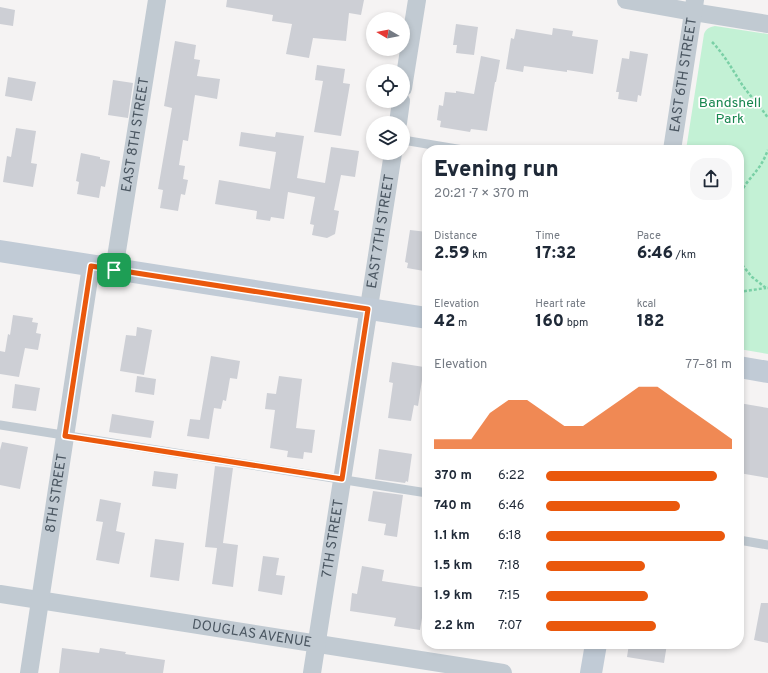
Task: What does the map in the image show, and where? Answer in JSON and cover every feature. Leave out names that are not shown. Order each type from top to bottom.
[{"type":"main road","points":[[0,251],[422,317]]},
{"type":"main road","points":[[744,369],[768,372]]},
{"type":"main road","points":[[591,673],[595,649]]},
{"type":"street","name":"EAST 8TH STREET","points":[[114,270],[157,0]]},
{"type":"street","points":[[407,64],[417,0]]},
{"type":"street","points":[[626,0],[694,6],[768,24]]},
{"type":"street","name":"EAST 6TH STREET","points":[[673,145],[694,6]]},
{"type":"street","name":"EAST 7TH STREET","points":[[368,309],[392,160]]},
{"type":"street","name":"8TH STREET","points":[[29,673],[91,266]]},
{"type":"street","name":"7TH STREET","points":[[312,673],[368,309]]},
{"type":"street","name":"DOUGLAS AVENUE","points":[[0,594],[503,673]]},
{"type":"lane","points":[[410,141],[433,145]]},
{"type":"lane","points":[[0,425],[422,492]]},
{"type":"lane","points":[[744,541],[768,545]]},
{"type":"path","points":[[712,42],[768,118]]},
{"type":"path","points":[[744,188],[758,169],[768,150]]},
{"type":"path","points":[[744,267],[752,277],[767,288]]},
{"type":"path","points":[[744,291],[767,288]]},
{"type":"green space","name":"Bandshell Park","points":[[715,26],[768,34],[768,354],[744,350],[744,145],[687,145],[704,34],[708,28]]},
{"type":"building","points":[[227,0],[364,0],[361,15],[349,13],[346,41],[313,38],[309,58],[286,54],[292,24],[272,21],[273,15],[226,7]]},
{"type":"building","points":[[0,7],[15,10],[13,26],[0,24]]},
{"type":"building","points":[[456,24],[478,27],[474,55],[456,53],[457,45],[453,45]]},
{"type":"building","points":[[553,28],[573,31],[572,36],[598,40],[593,74],[524,66],[523,72],[506,69],[511,38],[514,39],[516,29],[552,35]]},
{"type":"building","points":[[175,41],[196,45],[194,59],[200,60],[197,76],[220,79],[217,99],[195,95],[188,141],[183,140],[179,165],[185,166],[183,179],[188,180],[185,195],[181,194],[178,211],[160,208],[163,190],[158,189],[172,108],[164,106]]},
{"type":"building","points":[[630,51],[648,54],[641,96],[638,95],[637,102],[618,99],[619,92],[616,92],[622,58],[629,59]]},
{"type":"building","points":[[481,56],[500,60],[487,131],[471,129],[470,132],[440,127],[441,121],[437,120],[439,105],[443,106],[445,92],[456,93],[456,91],[474,94]]},
{"type":"building","points":[[317,65],[345,69],[343,83],[350,84],[341,136],[314,132],[323,81],[315,80]]},
{"type":"building","points":[[8,77],[36,82],[32,101],[5,96]]},
{"type":"building","points":[[113,80],[133,83],[128,118],[108,115]]},
{"type":"building","points":[[16,128],[36,131],[31,163],[37,164],[33,187],[3,182],[7,156],[11,157]]},
{"type":"building","points":[[241,132],[275,137],[276,132],[304,136],[297,178],[325,183],[331,147],[359,151],[355,177],[341,175],[334,210],[339,211],[335,234],[327,238],[312,235],[314,225],[310,224],[315,197],[288,192],[284,219],[271,217],[270,221],[256,219],[257,211],[215,204],[219,180],[270,189],[276,152],[239,146]]},
{"type":"building","points":[[81,153],[110,161],[105,187],[101,186],[99,198],[77,194],[79,182],[76,181]]},
{"type":"building","points":[[410,230],[422,231],[422,271],[407,268],[408,263],[405,262]]},
{"type":"building","points":[[13,315],[33,318],[32,322],[38,323],[36,333],[41,334],[38,350],[25,348],[19,377],[0,374],[0,351],[5,352],[8,334],[10,335]]},
{"type":"building","points":[[137,327],[152,330],[144,375],[120,371],[126,335],[136,336]]},
{"type":"building","points":[[211,356],[240,361],[237,379],[230,378],[226,401],[223,400],[221,409],[214,408],[209,439],[187,436],[190,419],[200,420]]},
{"type":"building","points":[[392,362],[422,367],[422,380],[418,406],[414,405],[411,421],[388,418],[393,383],[389,382]]},
{"type":"building","points":[[137,376],[156,379],[154,395],[135,392]]},
{"type":"building","points":[[279,376],[302,379],[296,428],[315,430],[312,453],[304,452],[303,459],[287,457],[288,451],[270,448],[275,410],[265,409],[267,393],[276,394]]},
{"type":"building","points":[[15,384],[40,388],[36,411],[12,408]]},
{"type":"building","points":[[744,404],[768,408],[768,478],[744,474]]},
{"type":"building","points":[[112,414],[154,421],[151,438],[109,432]]},
{"type":"building","points":[[2,442],[28,447],[20,489],[0,485],[0,450]]},
{"type":"building","points":[[379,449],[412,454],[408,482],[406,481],[405,483],[375,479]]},
{"type":"building","points":[[215,466],[233,468],[223,543],[238,545],[233,587],[212,584],[217,548],[205,547]]},
{"type":"building","points":[[154,471],[178,474],[176,489],[152,486]]},
{"type":"building","points":[[373,491],[403,495],[397,537],[384,535],[386,524],[368,521]]},
{"type":"building","points":[[100,499],[121,503],[116,531],[125,533],[119,564],[96,560],[103,522],[96,521]]},
{"type":"building","points":[[155,539],[184,543],[179,581],[150,577]]},
{"type":"building","points":[[263,556],[279,558],[276,575],[285,576],[282,595],[258,591]]},
{"type":"building","points":[[362,566],[384,570],[382,581],[422,587],[422,618],[420,630],[394,626],[396,618],[350,611],[352,593],[357,594]]},
{"type":"building","points":[[761,603],[768,603],[768,643],[754,640]]},
{"type":"building","points":[[62,648],[99,653],[100,648],[126,652],[125,654],[165,660],[163,673],[59,673]]},
{"type":"building","points":[[628,649],[666,649],[664,663],[627,657]]},
{"type":"route","points":[[91,266],[114,270],[368,309],[342,479],[65,436],[91,266]]}]
